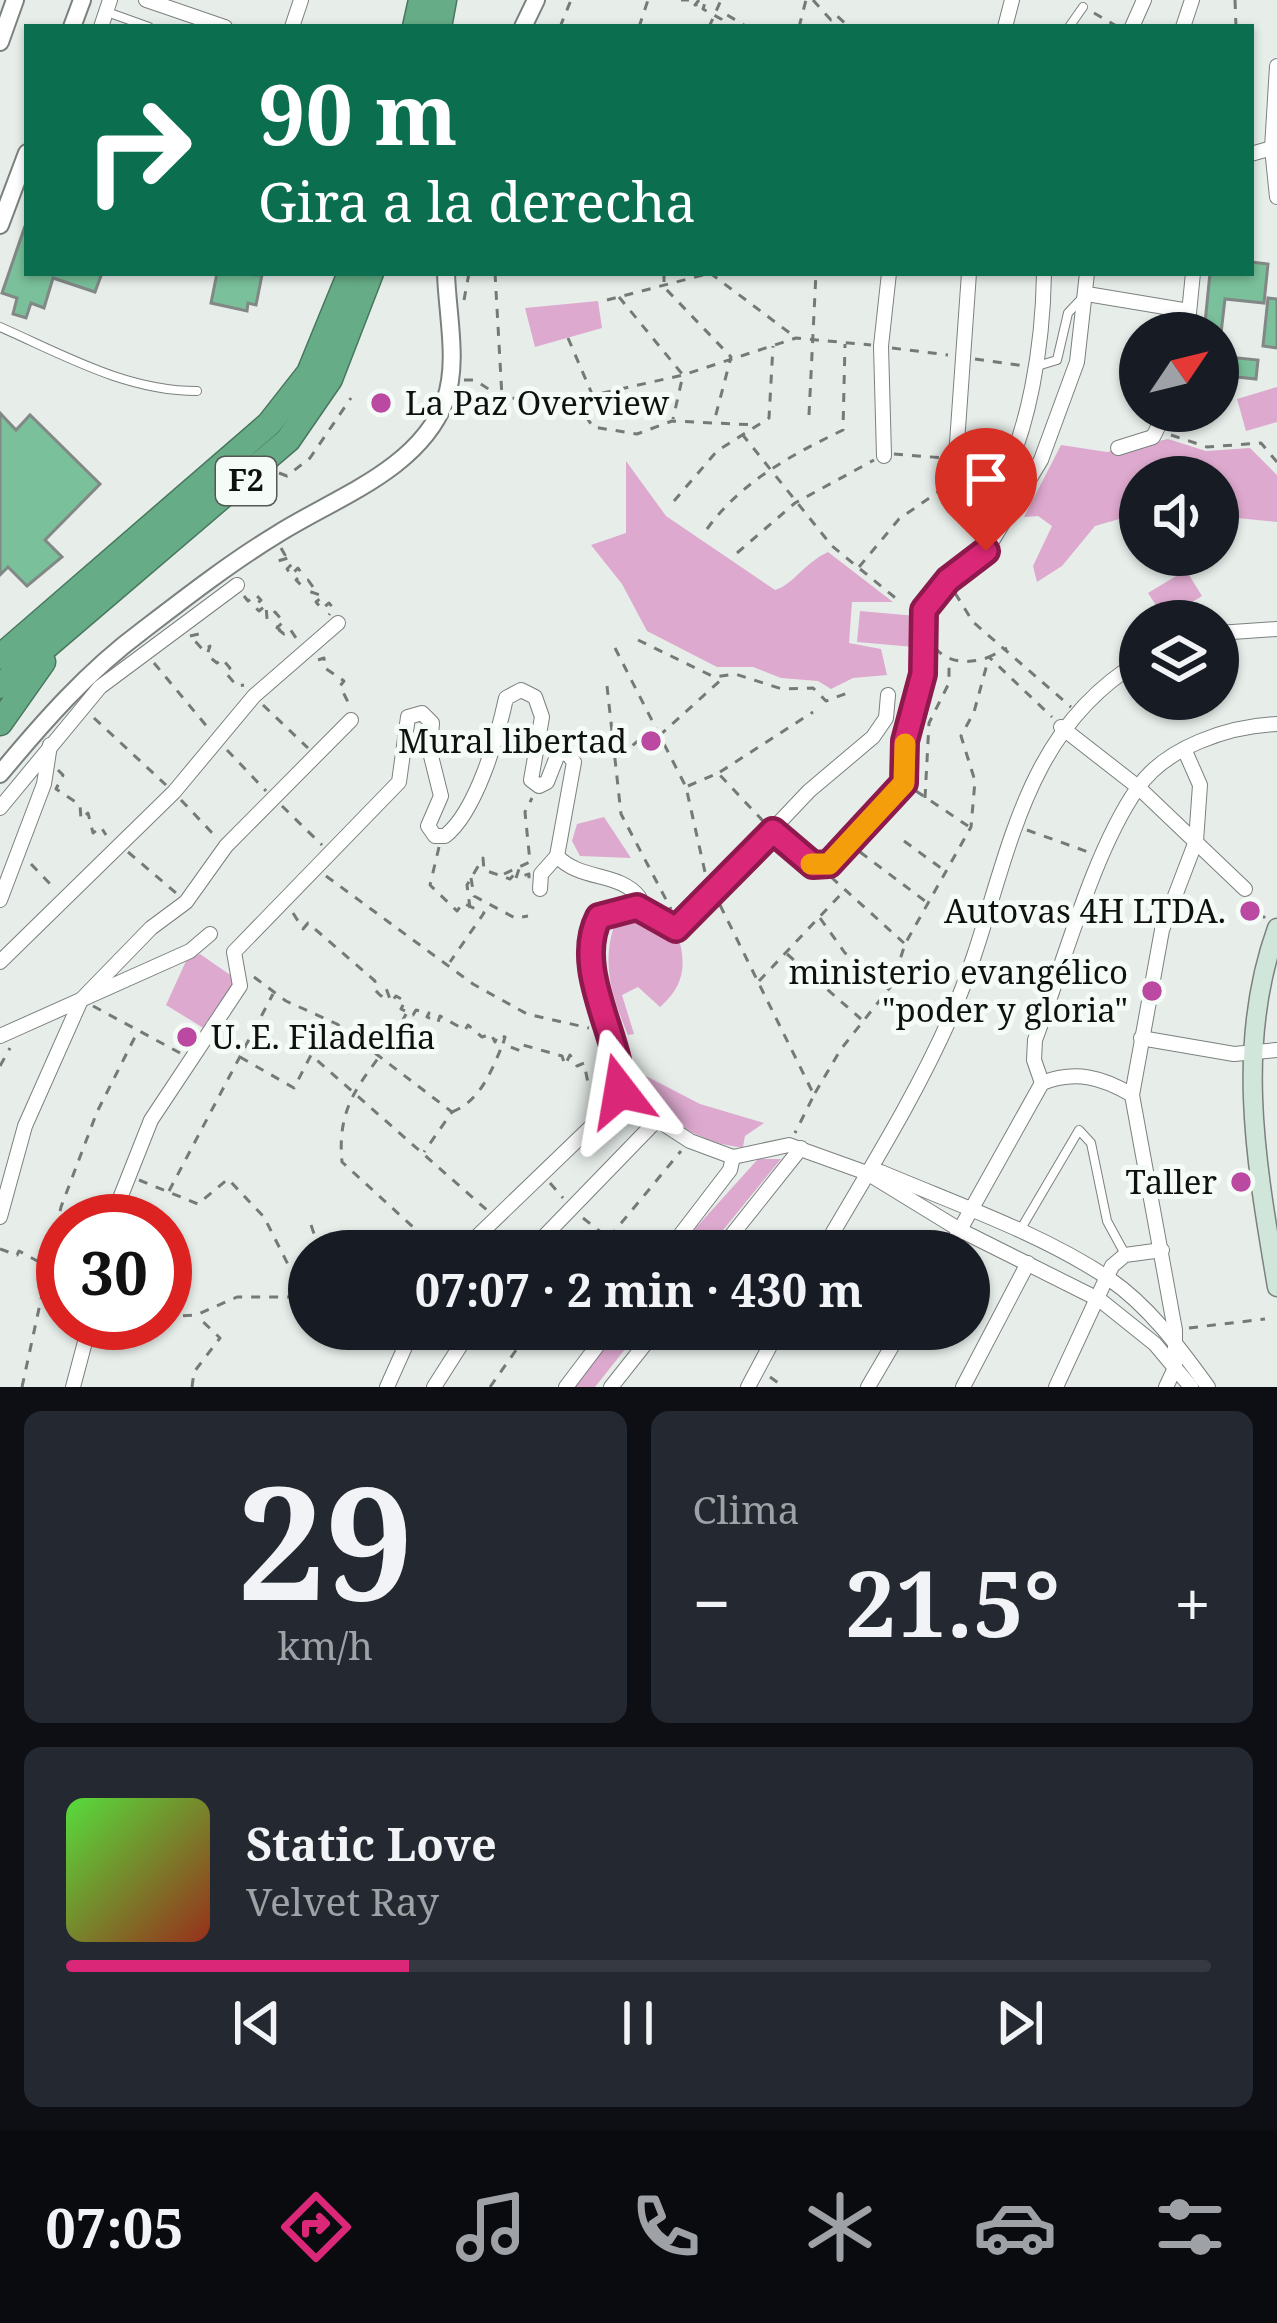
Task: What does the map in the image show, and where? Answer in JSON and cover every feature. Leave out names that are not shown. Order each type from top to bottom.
[{"type":"highway","name":"F2","points":[[0,654],[269,424],[309,373],[349,276]]},
{"type":"highway","name":"F2","points":[[0,690],[288,440],[344,350],[370,276]]},
{"type":"highway","name":"F2","points":[[0,708],[58,640]]},
{"type":"highway","name":"F2","points":[[0,723],[58,640]]},
{"type":"main road","points":[[1271,924],[1252,1053],[1254,1147],[1277,1287]]},
{"type":"street","points":[[0,42],[15,0]]},
{"type":"street","points":[[146,0],[216,24]]},
{"type":"street","points":[[1277,66],[1272,148],[1277,197]]},
{"type":"street","points":[[1254,153],[1272,148]]},
{"type":"street","points":[[0,225],[6,192],[24,164]]},
{"type":"street","points":[[0,773],[89,676],[140,632],[273,536],[405,456],[436,418],[450,379],[446,276]]},
{"type":"street","points":[[884,456],[881,346],[889,276]]},
{"type":"street","points":[[956,457],[969,276]]},
{"type":"street","points":[[994,494],[1019,433],[1044,276]]},
{"type":"street","points":[[773,831],[813,865],[824,867],[904,783],[905,741],[923,674],[924,610],[948,580],[986,551],[1041,460],[1077,362],[1087,276]]},
{"type":"street","points":[[1087,294],[1189,311],[1193,276]]},
{"type":"street","points":[[1118,448],[1157,432]]},
{"type":"street","points":[[0,808],[81,707],[237,584]]},
{"type":"street","points":[[0,962],[67,902],[175,792],[254,697],[338,623]]},
{"type":"street","points":[[1239,632],[1277,629]]},
{"type":"street","points":[[834,1230],[953,1012],[1016,826],[1061,727],[1119,678]]},
{"type":"street","points":[[120,1194],[188,1058],[241,986],[234,952],[399,782],[405,724],[412,713],[422,713],[433,723],[430,752],[441,796],[428,826],[439,838],[458,823],[498,745],[504,704],[515,690],[529,692],[540,706],[530,776],[539,786],[547,782],[555,757],[571,755],[575,771],[557,856],[541,882]]},
{"type":"street","points":[[622,1097],[620,1065],[604,1031],[593,933],[606,913],[637,907],[676,929],[681,926],[882,727],[888,695]]},
{"type":"street","points":[[0,1217],[26,1126],[81,1000],[151,928],[186,902],[226,846],[313,752],[351,720]]},
{"type":"street","points":[[1042,1083],[1034,1060],[1035,1040],[1104,858],[1138,787],[1185,752],[1234,728],[1277,724]]},
{"type":"street","points":[[1061,727],[1138,787],[1248,896]]},
{"type":"street","points":[[0,900],[44,784],[50,744]]},
{"type":"street","points":[[1166,1387],[1175,1368],[1174,1334],[1132,1095],[1162,930],[1196,841],[1200,784],[1185,752]]},
{"type":"street","points":[[557,856],[574,870],[633,889],[637,907]]},
{"type":"street","points":[[0,1036],[190,951],[210,934]]},
{"type":"street","points":[[1141,1038],[1252,1053],[1277,1050]]},
{"type":"street","points":[[622,1097],[690,1141],[733,1157],[795,1146],[867,1173],[960,1230],[1017,1120],[1042,1083],[1063,1075],[1090,1076],[1132,1095]]},
{"type":"street","points":[[481,1230],[622,1097]]},
{"type":"street","points":[[550,1230],[656,1121]]},
{"type":"street","points":[[738,1230],[795,1146]]},
{"type":"street","points":[[684,1230],[730,1170],[733,1157]]},
{"type":"street","points":[[867,1173],[881,1172],[973,1211],[1107,1278],[1174,1334],[1208,1387]]},
{"type":"street","points":[[963,1387],[1025,1262],[1026,1236]]},
{"type":"street","points":[[990,1245],[1100,1300],[1156,1344],[1191,1387]]},
{"type":"street","points":[[1056,1387],[1107,1278],[1126,1256],[1162,1250]]},
{"type":"street","points":[[74,1387],[84,1350]]},
{"type":"street","points":[[387,1387],[404,1350]]},
{"type":"street","points":[[434,1387],[458,1350]]},
{"type":"street","points":[[566,1387],[594,1350]]},
{"type":"street","points":[[611,1387],[640,1350]]},
{"type":"street","points":[[748,1387],[768,1350]]},
{"type":"street","points":[[868,1387],[890,1350]]},
{"type":"lane","points":[[1071,24],[1083,7]]},
{"type":"lane","points":[[106,13],[140,24]]},
{"type":"lane","points":[[1032,368],[1057,360],[1068,314],[1087,294]]},
{"type":"lane","points":[[0,327],[121,380],[162,391],[197,391]]},
{"type":"lane","points":[[1026,1236],[1078,1130],[1091,1143],[1107,1221],[1126,1256]]},
{"type":"path","points":[[681,0],[689,0]]},
{"type":"path","points":[[699,0],[695,5],[705,3],[703,9],[721,19],[724,13],[742,24]]},
{"type":"path","points":[[710,24],[721,0]]},
{"type":"path","points":[[809,0],[831,20],[836,15],[846,24]]},
{"type":"path","points":[[1083,7],[1113,24]]},
{"type":"path","points":[[489,276],[496,284]]},
{"type":"path","points":[[495,276],[502,398]]},
{"type":"path","points":[[664,276],[664,287],[731,357]]},
{"type":"path","points":[[607,300],[699,276]]},
{"type":"path","points":[[713,276],[796,338]]},
{"type":"path","points":[[809,416],[816,276]]},
{"type":"path","points":[[619,297],[683,375]]},
{"type":"path","points":[[568,338],[592,396]]},
{"type":"path","points":[[450,379],[475,380],[502,398],[576,399],[683,375],[796,338],[1032,368]]},
{"type":"path","points":[[707,529],[730,500],[770,469],[843,430],[845,343]]},
{"type":"path","points":[[674,501],[717,452],[769,418],[773,344]]},
{"type":"path","points":[[714,423],[731,357]]},
{"type":"path","points":[[672,421],[683,375]]},
{"type":"path","points":[[281,475],[287,476],[310,458],[351,398]]},
{"type":"path","points":[[576,399],[587,423],[603,430],[637,434],[672,421],[757,425]]},
{"type":"path","points":[[1165,432],[1207,447],[1261,442],[1277,461]]},
{"type":"path","points":[[742,434],[832,546],[898,600]]},
{"type":"path","points":[[737,553],[795,503],[884,456],[956,457],[951,476],[938,492],[898,519],[859,567]]},
{"type":"path","points":[[273,536],[285,555],[278,561],[289,558],[291,575],[298,568],[302,574],[296,580],[301,585],[308,580],[314,587],[308,592],[312,596],[318,591],[322,596],[316,602],[322,609],[329,603],[333,608],[327,612],[334,620],[340,616],[338,623]]},
{"type":"path","points":[[948,580],[973,622],[1076,713]]},
{"type":"path","points":[[237,584],[250,587],[243,596],[248,601],[256,595],[261,600],[254,606],[259,610],[266,605],[267,619],[274,612],[281,619],[277,628],[283,622],[279,630],[284,634],[290,629],[300,640],[294,645],[310,650],[319,662],[324,658],[334,678],[339,674],[344,681],[340,686],[350,698],[351,720]]},
{"type":"path","points":[[181,626],[193,639],[199,634],[196,641],[204,651],[210,646],[207,655],[217,663],[222,658],[230,668],[225,672],[313,752]]},
{"type":"path","points":[[922,629],[950,658],[973,663],[1007,648]]},
{"type":"path","points":[[638,640],[714,677],[750,676],[782,689],[813,688],[826,700],[850,692]]},
{"type":"path","points":[[615,648],[686,787],[699,859],[714,894],[814,1095]]},
{"type":"path","points":[[144,653],[178,687],[218,741],[330,853]]},
{"type":"path","points":[[989,657],[1061,727]]},
{"type":"path","points":[[795,1146],[814,1095],[862,1020],[892,985],[905,944],[971,827],[975,781],[961,736],[989,657]]},
{"type":"path","points":[[926,798],[928,723],[950,682],[950,658]]},
{"type":"path","points":[[658,737],[726,676]]},
{"type":"path","points":[[607,686],[621,814],[681,926]]},
{"type":"path","points":[[81,707],[175,792],[226,846]]},
{"type":"path","points":[[686,787],[718,773],[813,712]]},
{"type":"path","points":[[616,760],[654,727]]},
{"type":"path","points":[[718,773],[773,831]]},
{"type":"path","points":[[904,783],[971,827]]},
{"type":"path","points":[[503,876],[511,867],[530,862],[525,812],[539,786]]},
{"type":"path","points":[[1016,826],[1104,858]]},
{"type":"path","points":[[439,838],[430,885],[457,910],[463,903],[484,913],[449,964]]},
{"type":"path","points":[[848,840],[875,866],[931,904]]},
{"type":"path","points":[[904,841],[946,872]]},
{"type":"path","points":[[18,851],[67,902]]},
{"type":"path","points":[[470,908],[471,877],[483,858],[484,870],[510,878],[519,869],[516,878],[529,874],[529,884],[532,874],[541,882]]},
{"type":"path","points":[[824,867],[843,892],[905,944]]},
{"type":"path","points":[[314,868],[473,984],[527,1014],[604,1031]]},
{"type":"path","points":[[471,877],[474,896],[515,918],[528,916]]},
{"type":"path","points":[[759,980],[843,892]]},
{"type":"path","points":[[1248,896],[1271,924]]},
{"type":"path","points":[[276,905],[298,916],[295,920],[303,928],[308,923],[314,927],[376,980],[374,989],[381,996],[386,988],[391,1002],[396,996],[405,1000],[401,1009],[407,1013],[413,1016],[416,1010],[438,1022],[440,1016],[465,1030],[468,1025],[482,1037],[491,1034],[490,1040],[505,1037],[487,1080],[466,1107],[452,1112],[423,1154]]},
{"type":"path","points":[[818,915],[844,953],[892,985]]},
{"type":"path","points":[[787,954],[832,999],[862,1020]]},
{"type":"path","points":[[233,961],[274,992],[337,1024],[452,1112]]},
{"type":"path","points":[[169,1191],[274,992]]},
{"type":"path","points":[[81,1000],[188,1058]]},
{"type":"path","points":[[407,1013],[381,1058],[352,1088],[339,1127],[342,1162],[412,1230]]},
{"type":"path","points":[[66,1194],[97,1112],[138,1030]]},
{"type":"path","points":[[503,1044],[562,1056],[565,1065],[570,1055],[578,1066],[584,1064],[588,1083],[600,1075],[622,1097]]},
{"type":"path","points":[[240,1057],[294,1088],[311,1055],[494,1216]]},
{"type":"path","points":[[616,1230],[690,1141]]},
{"type":"path","points":[[126,1175],[198,1204],[228,1179],[264,1217],[288,1262]]},
{"type":"path","points":[[311,1225],[313,1230]]},
{"type":"path","points":[[0,1249],[36,1260]]},
{"type":"path","points":[[192,1315],[237,1297],[288,1297]]},
{"type":"path","points":[[192,1387],[194,1372],[220,1338],[196,1315]]},
{"type":"path","points":[[1174,1334],[1265,1319]]},
{"type":"path","points":[[22,1387],[36,1323]]},
{"type":"path","points":[[490,1387],[516,1350]]},
{"type":"path","points":[[759,1369],[784,1387]]},
{"type":"shaded area","points":[[598,301],[602,328],[535,347],[525,308]]},
{"type":"shaded area","points":[[1277,387],[1277,422],[1246,431],[1239,398]]},
{"type":"shaded area","points":[[1168,439],[1206,451],[1250,448],[1277,475],[1277,522],[1239,518],[1239,456],[1119,456],[1119,519],[1095,526],[1062,566],[1037,582],[1033,566],[1052,526],[1038,516],[1024,517],[1061,445],[1107,452]]},
{"type":"shaded area","points":[[626,461],[666,516],[775,590],[828,552],[893,602],[852,602],[849,643],[881,649],[887,675],[853,678],[831,689],[818,681],[781,678],[753,667],[717,667],[647,631],[622,584],[591,545],[626,533]]},
{"type":"shaded area","points":[[1176,576],[1190,576],[1202,596],[1153,600],[1148,593]]},
{"type":"shaded area","points":[[860,611],[916,616],[914,647],[857,642]]},
{"type":"shaded area","points":[[604,817],[631,858],[580,856],[572,841],[577,824]]},
{"type":"shaded area","points":[[627,916],[677,932],[683,964],[675,990],[660,1007],[638,987],[622,995],[634,1034],[628,1035],[609,968],[614,926]]},
{"type":"shaded area","points":[[200,954],[236,979],[205,1029],[166,1005],[186,961]]},
{"type":"shaded area","points":[[646,1076],[700,1104],[764,1123],[745,1136],[743,1147],[699,1136],[646,1097],[639,1086]]},
{"type":"shaded area","points":[[758,1159],[781,1159],[723,1230],[694,1230]]},
{"type":"shaded area","points":[[596,1350],[624,1350],[595,1387],[567,1387]]},
{"type":"building","points":[[24,229],[24,276],[101,276],[95,292],[53,278],[44,308],[31,303],[26,318],[13,314],[17,298],[2,293]]},
{"type":"building","points":[[1254,262],[1268,264],[1264,303],[1225,299],[1223,312],[1206,312],[1210,276],[1254,276]]},
{"type":"building","points":[[216,276],[262,276],[256,305],[248,303],[247,311],[211,303]]},
{"type":"building","points":[[1268,298],[1277,299],[1277,348],[1263,346]]},
{"type":"building","points":[[1239,358],[1258,360],[1256,379],[1239,377]]},
{"type":"building","points":[[0,413],[16,430],[30,415],[100,484],[45,540],[62,557],[27,586],[8,567],[0,575]]},
{"type":"slow traffic","points":[[811,864],[829,864],[904,783],[905,744]]},
{"type":"place","name":"La Paz Overview","points":[[381,403]]},
{"type":"place","name":"Mural libertad","points":[[651,741]]},
{"type":"place","name":"Autovas 4H LTDA.","points":[[1250,911]]},
{"type":"place","name":"ministerio evangélico \"poder y gloria\"","points":[[1152,991]]},
{"type":"place","name":"U. E. Filadelfia","points":[[187,1037]]},
{"type":"place","name":"Taller","points":[[1241,1182]]},
{"type":"route","points":[[620,1091],[620,1065],[599,1010],[593,952],[599,917],[637,907],[676,929],[773,831],[813,865],[829,864],[904,783],[905,741],[922,686],[924,610],[948,580],[986,551]]}]
